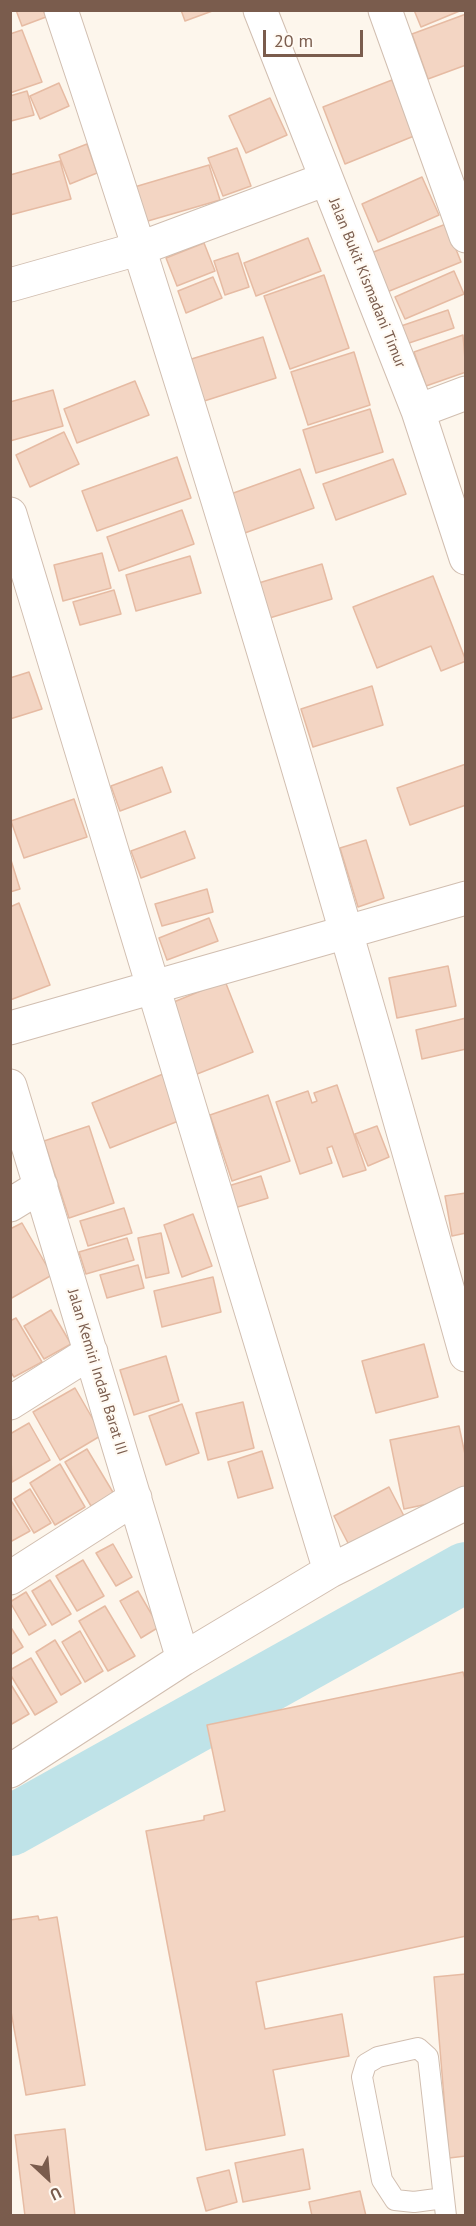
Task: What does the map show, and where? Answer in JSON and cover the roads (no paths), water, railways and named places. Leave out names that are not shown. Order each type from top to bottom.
[{"type":"street","points":[[61,10],[141,248],[347,930],[465,1355]]},
{"type":"street","name":"Jalan Bukit Kismadani Timur","points":[[260,10],[418,411],[465,558]]},
{"type":"street","points":[[385,10],[465,236]]},
{"type":"street","points":[[10,285],[141,248],[326,179]]},
{"type":"street","points":[[418,411],[465,393]]},
{"type":"street","points":[[10,514],[330,1571]]},
{"type":"street","points":[[10,1028],[465,898]]},
{"type":"street","name":"Jalan Kemiri Indah Barat III","points":[[11,1090],[183,1659]]},
{"type":"street","points":[[10,1205],[41,1186]]},
{"type":"street","points":[[10,1403],[91,1352]]},
{"type":"street","points":[[10,1578],[135,1498]]},
{"type":"street","points":[[10,1770],[183,1659],[330,1571],[465,1503]]},
{"type":"lane","points":[[418,2048],[428,2057],[445,2207],[395,2200],[382,2180],[362,2078],[366,2064],[378,2057],[418,2048]]},
{"type":"waterway","points":[[10,1826],[466,1572]]}]
